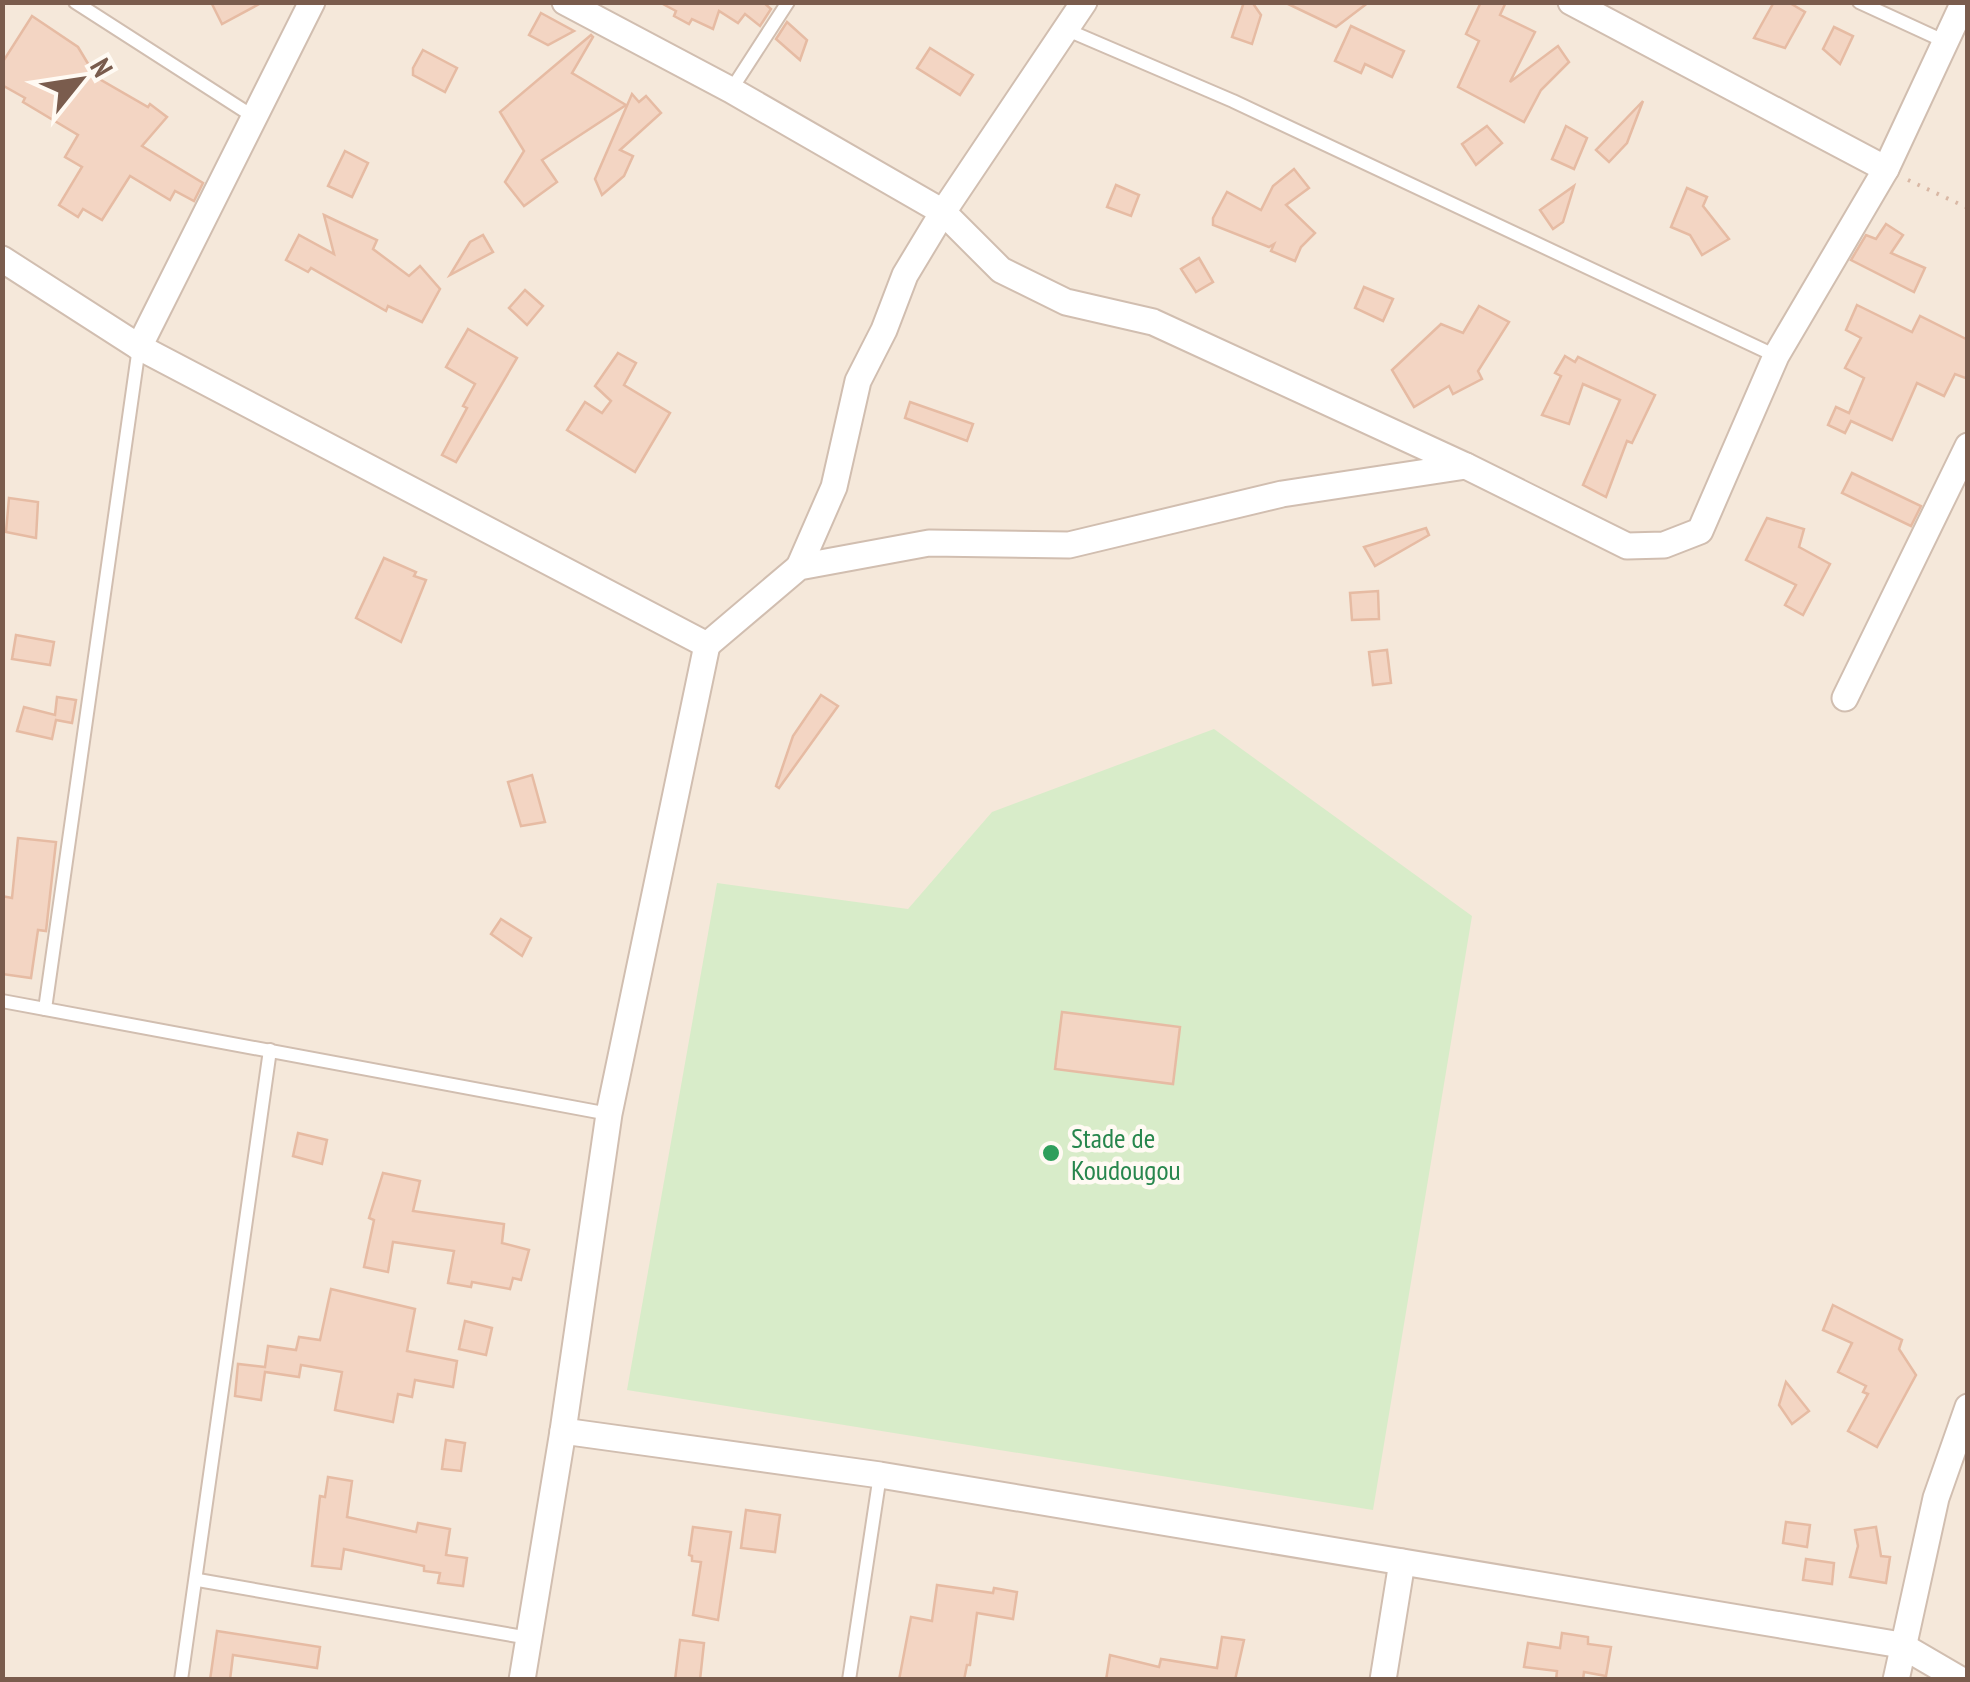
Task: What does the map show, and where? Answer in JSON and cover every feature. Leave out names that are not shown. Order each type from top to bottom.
[{"type":"street","points":[[139,347],[312,2]]},
{"type":"street","points":[[565,2],[731,90],[943,212],[1002,270],[1066,302],[1153,322],[1466,466],[1627,546],[1664,544],[1700,532],[1776,356],[1886,169],[1964,2]]},
{"type":"street","points":[[522,1680],[610,1114],[706,645],[800,567],[834,486],[858,381],[906,275],[943,212],[1084,2]]},
{"type":"street","points":[[1571,2],[1886,169]]},
{"type":"street","points":[[2,258],[139,347],[706,645]]},
{"type":"street","points":[[1845,698],[1968,446]]},
{"type":"street","points":[[800,567],[929,543],[1069,545],[1282,494],[1466,466]]},
{"type":"street","points":[[1896,1680],[1936,1498],[1968,1407]]},
{"type":"street","points":[[563,1431],[880,1475],[1902,1645],[1961,1680]]},
{"type":"street","points":[[1384,1680],[1402,1562]]},
{"type":"lane","points":[[75,2],[255,117]]},
{"type":"lane","points":[[731,90],[788,2]]},
{"type":"lane","points":[[1859,2],[1946,42]]},
{"type":"lane","points":[[1065,29],[1233,101],[1776,356]]},
{"type":"lane","points":[[44,1009],[139,347]]},
{"type":"lane","points":[[2,1001],[610,1114]]},
{"type":"lane","points":[[181,1680],[270,1050]]},
{"type":"lane","points":[[849,1680],[880,1475]]},
{"type":"lane","points":[[198,1580],[528,1638]]},
{"type":"path","points":[[1886,169],[1968,208]]},
{"type":"shaded area","points":[[3,3],[1967,3],[1967,1679],[3,1680]]},
{"type":"green space","name":"Stade de Koudougou","points":[[1214,729],[1472,916],[1373,1510],[627,1390],[717,883],[908,909],[992,812]]},
{"type":"building","points":[[211,2],[263,2],[222,24]]},
{"type":"building","points":[[659,2],[763,2],[771,9],[760,26],[745,14],[738,23],[719,11],[713,29],[692,19],[689,24]]},
{"type":"building","points":[[1244,2],[1252,2],[1261,15],[1252,44],[1232,37]]},
{"type":"building","points":[[1284,2],[1369,2],[1336,27]]},
{"type":"building","points":[[1481,2],[1506,2],[1500,15],[1535,32],[1510,82],[1558,46],[1569,62],[1541,90],[1524,122],[1458,87],[1479,41],[1466,34]]},
{"type":"building","points":[[1774,2],[1788,2],[1805,12],[1785,48],[1754,38]]},
{"type":"building","points":[[541,13],[574,31],[548,45],[529,35]]},
{"type":"building","points":[[32,16],[78,47],[96,77],[167,117],[142,146],[203,183],[194,201],[175,191],[170,200],[130,176],[102,220],[83,209],[78,217],[59,205],[82,167],[65,157],[78,135],[2,85],[2,63]]},
{"type":"building","points":[[787,22],[807,40],[800,60],[776,39]]},
{"type":"building","points":[[1351,26],[1404,51],[1392,77],[1365,64],[1361,73],[1335,61]]},
{"type":"building","points":[[1834,27],[1853,36],[1840,64],[1823,49]]},
{"type":"building","points":[[591,35],[572,73],[626,105],[542,160],[557,182],[524,206],[505,182],[524,151],[500,112]]},
{"type":"building","points":[[930,48],[973,75],[960,95],[917,68]]},
{"type":"building","points":[[423,50],[457,68],[445,92],[413,75]]},
{"type":"building","points":[[632,94],[639,102],[646,96],[661,113],[620,150],[633,156],[624,176],[602,195],[595,179]]},
{"type":"building","points":[[1643,101],[1627,143],[1609,162],[1596,150]]},
{"type":"building","points":[[1487,126],[1502,143],[1476,165],[1462,144]]},
{"type":"building","points":[[1566,126],[1587,138],[1574,169],[1552,159]]},
{"type":"building","points":[[345,151],[368,163],[352,197],[328,186]]},
{"type":"building","points":[[1294,169],[1309,188],[1286,205],[1315,233],[1301,247],[1295,261],[1271,251],[1274,244],[1269,247],[1213,225],[1227,192],[1261,210],[1273,186]]},
{"type":"building","points":[[1116,185],[1139,195],[1131,216],[1107,207]]},
{"type":"building","points":[[1574,186],[1563,222],[1553,229],[1540,210]]},
{"type":"building","points":[[1687,188],[1707,197],[1703,206],[1729,239],[1702,255],[1690,235],[1671,227]]},
{"type":"building","points":[[324,215],[377,240],[373,249],[409,276],[420,266],[440,289],[422,322],[388,306],[386,311],[311,268],[308,272],[286,260],[299,235],[334,254]]},
{"type":"building","points":[[1886,224],[1903,235],[1891,253],[1925,268],[1914,292],[1851,260],[1866,235],[1876,239]]},
{"type":"building","points":[[483,235],[493,252],[450,275],[470,242]]},
{"type":"building","points":[[1199,258],[1213,282],[1196,292],[1181,269]]},
{"type":"building","points":[[1364,287],[1393,299],[1383,321],[1355,308]]},
{"type":"building","points":[[525,290],[543,306],[527,325],[509,308]]},
{"type":"building","points":[[1857,305],[1912,332],[1920,316],[1968,340],[1968,379],[1955,374],[1944,396],[1917,383],[1892,440],[1851,421],[1845,433],[1828,425],[1836,407],[1849,413],[1864,378],[1845,368],[1861,338],[1846,330]]},
{"type":"building","points":[[1479,306],[1509,322],[1478,371],[1482,379],[1453,394],[1449,386],[1414,407],[1392,370],[1441,324],[1463,333]]},
{"type":"building","points":[[468,329],[517,358],[456,462],[442,455],[475,384],[446,367]]},
{"type":"building","points":[[618,353],[636,363],[624,385],[670,413],[635,472],[567,430],[585,402],[602,413],[611,401],[595,386]]},
{"type":"building","points":[[1565,356],[1575,362],[1578,357],[1655,395],[1632,443],[1627,441],[1606,497],[1583,485],[1620,400],[1583,384],[1569,424],[1542,415],[1561,376],[1555,373]]},
{"type":"building","points":[[910,402],[973,424],[967,441],[905,418]]},
{"type":"building","points":[[1852,473],[1921,506],[1911,526],[1842,493]]},
{"type":"building","points":[[9,498],[38,502],[36,538],[6,532]]},
{"type":"building","points":[[1767,518],[1804,529],[1799,547],[1830,564],[1803,615],[1785,605],[1796,585],[1746,560]]},
{"type":"building","points":[[1426,528],[1429,535],[1375,566],[1364,547]]},
{"type":"building","points":[[384,558],[426,580],[401,642],[356,618]]},
{"type":"building","points":[[1378,591],[1379,619],[1352,620],[1350,593]]},
{"type":"building","points":[[16,635],[54,642],[50,665],[12,659]]},
{"type":"building","points":[[1387,650],[1391,683],[1373,685],[1369,652]]},
{"type":"building","points":[[821,695],[838,706],[779,788],[776,786],[793,736]]},
{"type":"building","points":[[57,697],[76,700],[72,723],[56,720],[52,739],[17,731],[24,707],[55,715]]},
{"type":"building","points":[[532,775],[545,822],[521,826],[508,782]]},
{"type":"building","points":[[18,838],[56,842],[46,931],[38,930],[31,978],[2,974],[2,896],[12,898]]},
{"type":"building","points":[[501,919],[531,938],[522,956],[491,934]]},
{"type":"building","points":[[1062,1012],[1180,1027],[1173,1084],[1055,1069]]},
{"type":"building","points":[[298,1133],[327,1140],[322,1164],[293,1156]]},
{"type":"building","points":[[383,1173],[420,1181],[413,1211],[504,1224],[502,1243],[529,1250],[521,1280],[513,1278],[510,1289],[472,1282],[471,1287],[448,1283],[454,1251],[393,1242],[388,1272],[364,1267],[374,1220],[369,1218]]},
{"type":"building","points":[[331,1289],[415,1309],[407,1351],[457,1361],[453,1387],[415,1380],[412,1397],[398,1394],[393,1422],[335,1410],[342,1372],[301,1365],[299,1377],[265,1372],[261,1400],[235,1396],[238,1364],[265,1367],[268,1346],[296,1350],[299,1337],[320,1340]]},
{"type":"building","points":[[1833,1305],[1902,1340],[1899,1349],[1916,1375],[1877,1447],[1848,1431],[1868,1394],[1863,1392],[1866,1386],[1838,1372],[1852,1343],[1823,1330]]},
{"type":"building","points":[[465,1321],[492,1328],[486,1355],[459,1349]]},
{"type":"building","points":[[1786,1382],[1809,1411],[1792,1424],[1779,1405]]},
{"type":"building","points":[[446,1440],[465,1443],[461,1471],[442,1469]]},
{"type":"building","points":[[328,1477],[352,1481],[347,1517],[416,1532],[418,1523],[450,1529],[446,1555],[467,1558],[463,1586],[438,1583],[440,1573],[424,1571],[424,1566],[344,1549],[341,1569],[312,1566],[320,1496],[325,1497]]},
{"type":"building","points":[[746,1510],[780,1515],[775,1552],[741,1548]]},
{"type":"building","points":[[1786,1522],[1810,1525],[1807,1547],[1783,1543]]},
{"type":"building","points":[[693,1527],[731,1532],[718,1620],[693,1615],[701,1562],[692,1561],[689,1555]]},
{"type":"building","points":[[1876,1527],[1881,1556],[1890,1557],[1886,1583],[1850,1577],[1858,1546],[1855,1530]]},
{"type":"building","points":[[1806,1559],[1834,1563],[1832,1584],[1803,1580]]},
{"type":"building","points":[[937,1585],[993,1593],[994,1588],[1017,1592],[1013,1619],[977,1613],[970,1665],[964,1680],[899,1680],[911,1617],[932,1621]]},
{"type":"building","points":[[217,1631],[320,1647],[317,1668],[233,1655],[230,1680],[210,1680]]},
{"type":"building","points":[[1562,1633],[1588,1637],[1588,1644],[1611,1647],[1606,1676],[1584,1672],[1583,1680],[1556,1680],[1557,1671],[1524,1667],[1528,1643],[1560,1648]]},
{"type":"building","points":[[1222,1637],[1244,1640],[1235,1680],[1106,1680],[1110,1655],[1159,1667],[1161,1659],[1217,1668]]},
{"type":"building","points":[[680,1640],[704,1643],[700,1680],[675,1680]]},
{"type":"place","name":"Stade de Koudougou","points":[[1051,1153]]}]
